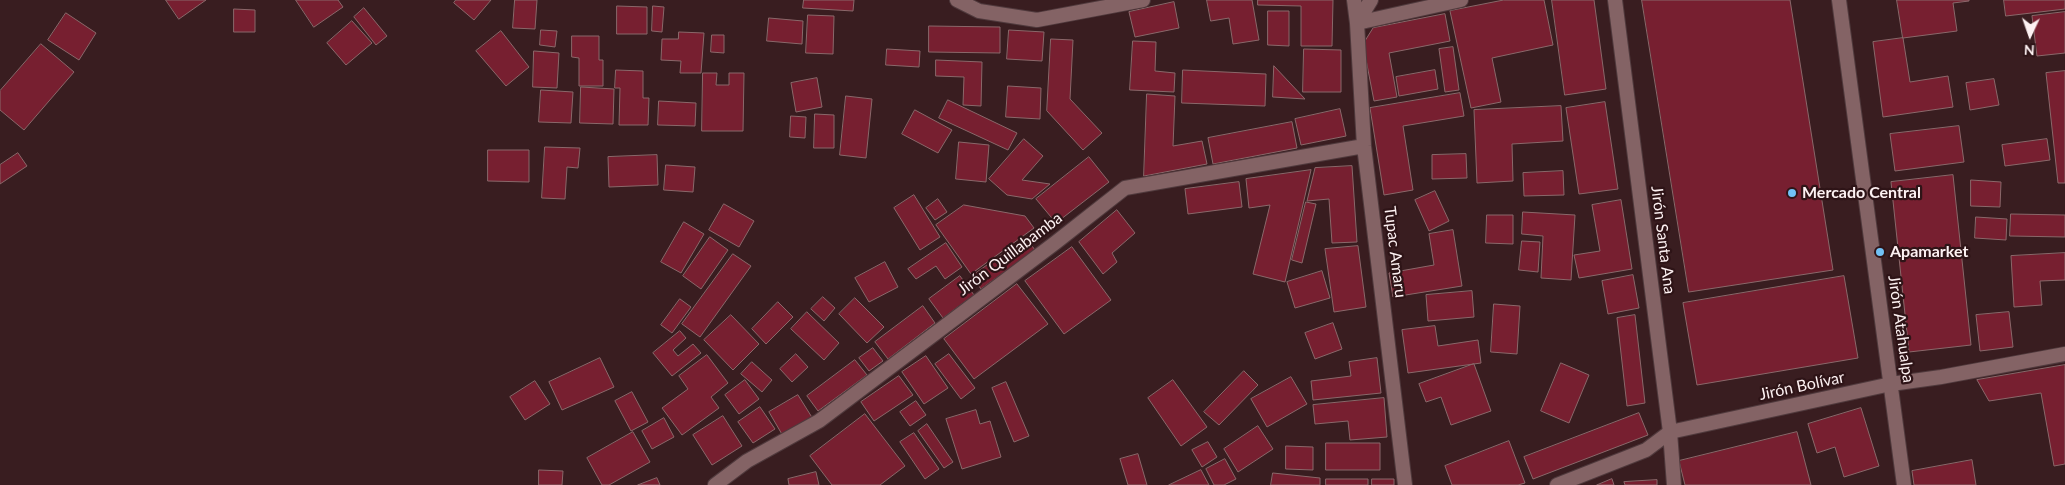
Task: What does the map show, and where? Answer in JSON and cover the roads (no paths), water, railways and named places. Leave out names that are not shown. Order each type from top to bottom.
[{"type":"street","points":[[957,0],[979,11],[1037,20],[1143,0]]},
{"type":"street","name":"Tupac Amaru","points":[[1354,0],[1364,146],[1405,485]]},
{"type":"street","points":[[1357,22],[1371,0]]},
{"type":"street","points":[[1357,22],[1461,0]]},
{"type":"street","name":"Jirón Santa Ana","points":[[1615,0],[1670,432],[1674,485]]},
{"type":"street","name":"Jirón Atahualpa","points":[[1839,0],[1904,485]]},
{"type":"street","name":"Jirón Quillabamba","points":[[715,485],[747,461],[819,421],[1125,188],[1364,146]]},
{"type":"street","name":"Jirón Bolívar","points":[[1557,485],[1646,450],[1670,432],[1890,384],[1941,377],[2065,354]]},
{"type":"place","name":"Mercado Central","points":[[1792,193]]},
{"type":"place","name":"Apamarket","points":[[1880,252]]}]
